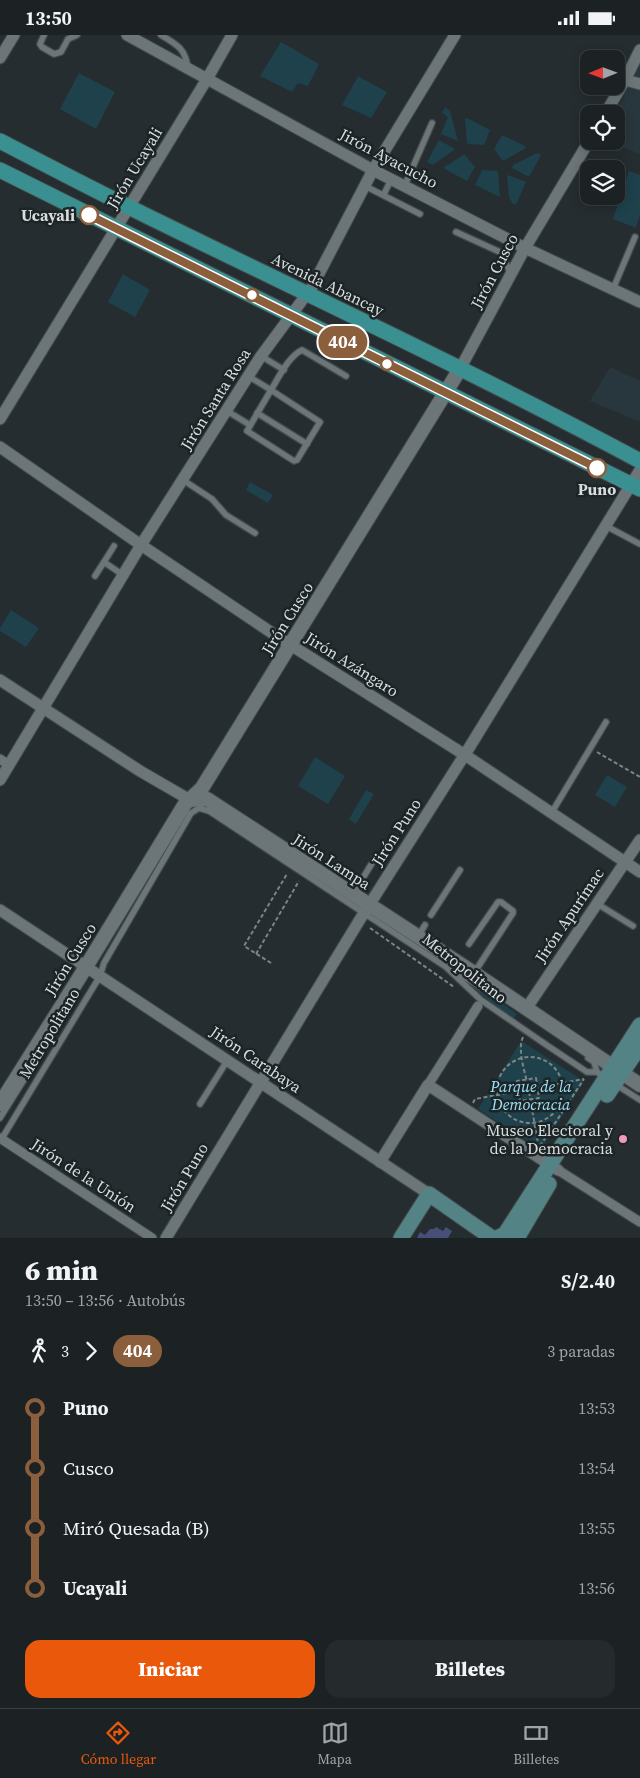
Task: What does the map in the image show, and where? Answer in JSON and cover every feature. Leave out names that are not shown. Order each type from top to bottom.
[{"type":"main road","name":"Avenida Abancay","points":[[0,141],[129,207],[460,369],[640,461]]},
{"type":"main road","points":[[0,171],[635,486]]},
{"type":"main road","points":[[517,1238],[554,1167],[640,1025]]},
{"type":"main road","points":[[610,1075],[640,1045]]},
{"type":"main road","points":[[497,1238],[505,1234],[554,1167]]},
{"type":"main road","points":[[400,1238],[429,1194]]},
{"type":"main road","name":"Jirón Carabaya","points":[[429,1194],[492,1238]]},
{"type":"street","points":[[0,58],[14,35]]},
{"type":"street","name":"Jirón Ayacucho","points":[[128,35],[373,170],[392,178],[525,248],[640,302]]},
{"type":"street","name":"Jirón Ucayali","points":[[0,419],[208,79],[232,35]]},
{"type":"street","name":"Jirón Santa Rosa","points":[[0,780],[4,762],[19,755],[26,744],[42,708],[141,545],[248,376],[308,294],[373,170],[455,35]]},
{"type":"street","points":[[640,50],[625,81],[640,84]]},
{"type":"street","name":"Jirón Cusco","points":[[0,1104],[92,971],[185,804],[202,788],[447,393],[525,248],[584,150]]},
{"type":"street","name":"Jirón Azángaro","points":[[0,447],[141,545],[291,645],[465,755],[640,872]]},
{"type":"street","name":"Jirón Puno","points":[[166,1238],[366,909],[465,755],[606,526],[635,486],[640,470]]},
{"type":"street","name":"Jirón Lampa","points":[[0,679],[104,751],[190,800],[207,799],[353,895],[366,909],[421,931],[474,973],[526,1009],[610,1075],[640,1085]]},
{"type":"street","name":"Jirón Apurímac","points":[[526,1009],[624,861],[640,840]]},
{"type":"street","name":"Jirón Carabaya","points":[[0,910],[429,1194]]},
{"type":"street","points":[[380,1161],[478,1006]]},
{"type":"street","points":[[428,1085],[640,1221]]},
{"type":"street","name":"Jirón de la Unión","points":[[1,1140],[152,1238]]},
{"type":"lane","points":[[44,35],[40,44],[54,54],[61,52],[68,37],[77,35]]},
{"type":"lane","points":[[161,35],[175,43],[186,55],[188,68]]},
{"type":"lane","points":[[405,185],[432,123]]},
{"type":"lane","points":[[384,194],[392,178]]},
{"type":"lane","points":[[365,185],[420,214]]},
{"type":"lane","points":[[456,231],[502,253],[511,276]]},
{"type":"lane","points":[[613,289],[635,237]]},
{"type":"lane","points":[[248,376],[271,390],[320,422],[298,460],[294,461],[247,431],[271,390],[284,369],[295,355],[302,350],[346,376]]},
{"type":"lane","points":[[261,356],[284,369]]},
{"type":"lane","points":[[227,411],[250,425]]},
{"type":"lane","points":[[257,413],[307,445]]},
{"type":"lane","points":[[183,480],[212,499],[226,515],[255,533]]},
{"type":"lane","points":[[606,526],[640,544]]},
{"type":"lane","points":[[95,576],[114,546]]},
{"type":"lane","points":[[104,562],[123,575]]},
{"type":"lane","points":[[552,812],[606,723]]},
{"type":"lane","name":"Metropolitano","points":[[0,1118],[92,971],[104,963],[191,813],[199,808],[208,811],[366,909],[446,967],[481,1000],[587,1072],[610,1075],[640,1100]]},
{"type":"lane","points":[[353,895],[375,858]]},
{"type":"lane","points":[[431,915],[460,870]]},
{"type":"lane","points":[[469,944],[498,902],[513,911],[514,913],[474,973]]},
{"type":"lane","points":[[596,903],[634,926]]},
{"type":"lane","name":"Metropolitano","points":[[1,1140],[92,971],[104,963]]},
{"type":"lane","points":[[446,967],[472,980],[555,1035],[610,1075]]},
{"type":"lane","points":[[200,1104],[227,1061]]},
{"type":"path","points":[[591,748],[640,777]]},
{"type":"path","points":[[271,963],[244,946],[287,874]]},
{"type":"path","points":[[256,953],[298,881]]},
{"type":"path","points":[[526,1031],[521,1039],[526,1079],[531,1089]]},
{"type":"path","points":[[523,1057],[534,1057],[544,1060],[553,1066],[562,1083],[562,1096],[558,1107],[551,1115],[541,1121],[519,1121],[510,1116],[502,1107],[498,1095],[497,1086],[505,1067],[523,1057]]},
{"type":"path","points":[[536,1078],[539,1098],[520,1101],[517,1081],[526,1079],[536,1078]]},
{"type":"path","points":[[584,1079],[539,1148],[529,1092],[531,1089],[584,1079],[590,1083]]},
{"type":"path","points":[[525,1090],[528,1086]]},
{"type":"path","points":[[467,1111],[475,1099],[525,1090],[529,1092]]},
{"type":"shaded area","points":[[640,62],[640,154],[625,148],[625,105],[619,105]]},
{"type":"shaded area","points":[[610,367],[640,381],[640,422],[590,401]]},
{"type":"green space","points":[[281,42],[319,64],[308,86],[298,83],[292,92],[260,76]]},
{"type":"green space","points":[[79,73],[115,92],[96,129],[60,109]]},
{"type":"green space","points":[[358,76],[387,92],[371,118],[342,105]]},
{"type":"green space","points":[[445,107],[450,111],[458,141],[441,134],[448,117],[442,113]]},
{"type":"green space","points":[[467,118],[490,130],[484,145],[467,143],[465,119]]},
{"type":"green space","points":[[502,135],[526,148],[503,161],[494,149]]},
{"type":"green space","points":[[439,140],[455,149],[433,165],[427,162]]},
{"type":"green space","points":[[537,153],[541,155],[529,177],[512,168],[513,165]]},
{"type":"green space","points":[[463,155],[475,167],[467,181],[443,168]]},
{"type":"green space","points":[[482,170],[498,172],[500,197],[475,185]]},
{"type":"green space","points":[[629,171],[640,175],[640,215],[636,228],[613,219],[618,205],[625,205],[625,183]]},
{"type":"green space","points":[[508,175],[526,182],[516,205],[512,203],[509,197]]},
{"type":"green space","points":[[123,274],[150,290],[135,317],[108,302]]},
{"type":"green space","points":[[250,482],[273,495],[268,503],[246,490]]},
{"type":"green space","points":[[11,610],[39,628],[26,647],[0,631]]},
{"type":"green space","points":[[315,757],[345,776],[328,804],[298,786]]},
{"type":"green space","points":[[607,775],[627,787],[615,807],[595,795]]},
{"type":"green space","points":[[366,790],[374,794],[356,824],[349,819]]},
{"type":"green space","points":[[466,982],[482,989],[517,1014],[513,1019]]},
{"type":"green space","name":"Parque de la Democracia","points":[[521,1041],[584,1081],[541,1150],[478,1109]]},
{"type":"water","points":[[436,1227],[443,1231],[446,1227],[452,1231],[448,1238],[417,1238],[420,1232],[425,1235],[430,1229]]},
{"type":"bus line","name":"404","points":[[89,215],[597,468]]},
{"type":"place","name":"Ucayali","points":[[89,215]]},
{"type":"place","name":"Puno","points":[[597,468]]},
{"type":"place","name":"Museo Electoral y de la Democracia","points":[[623,1139]]}]
